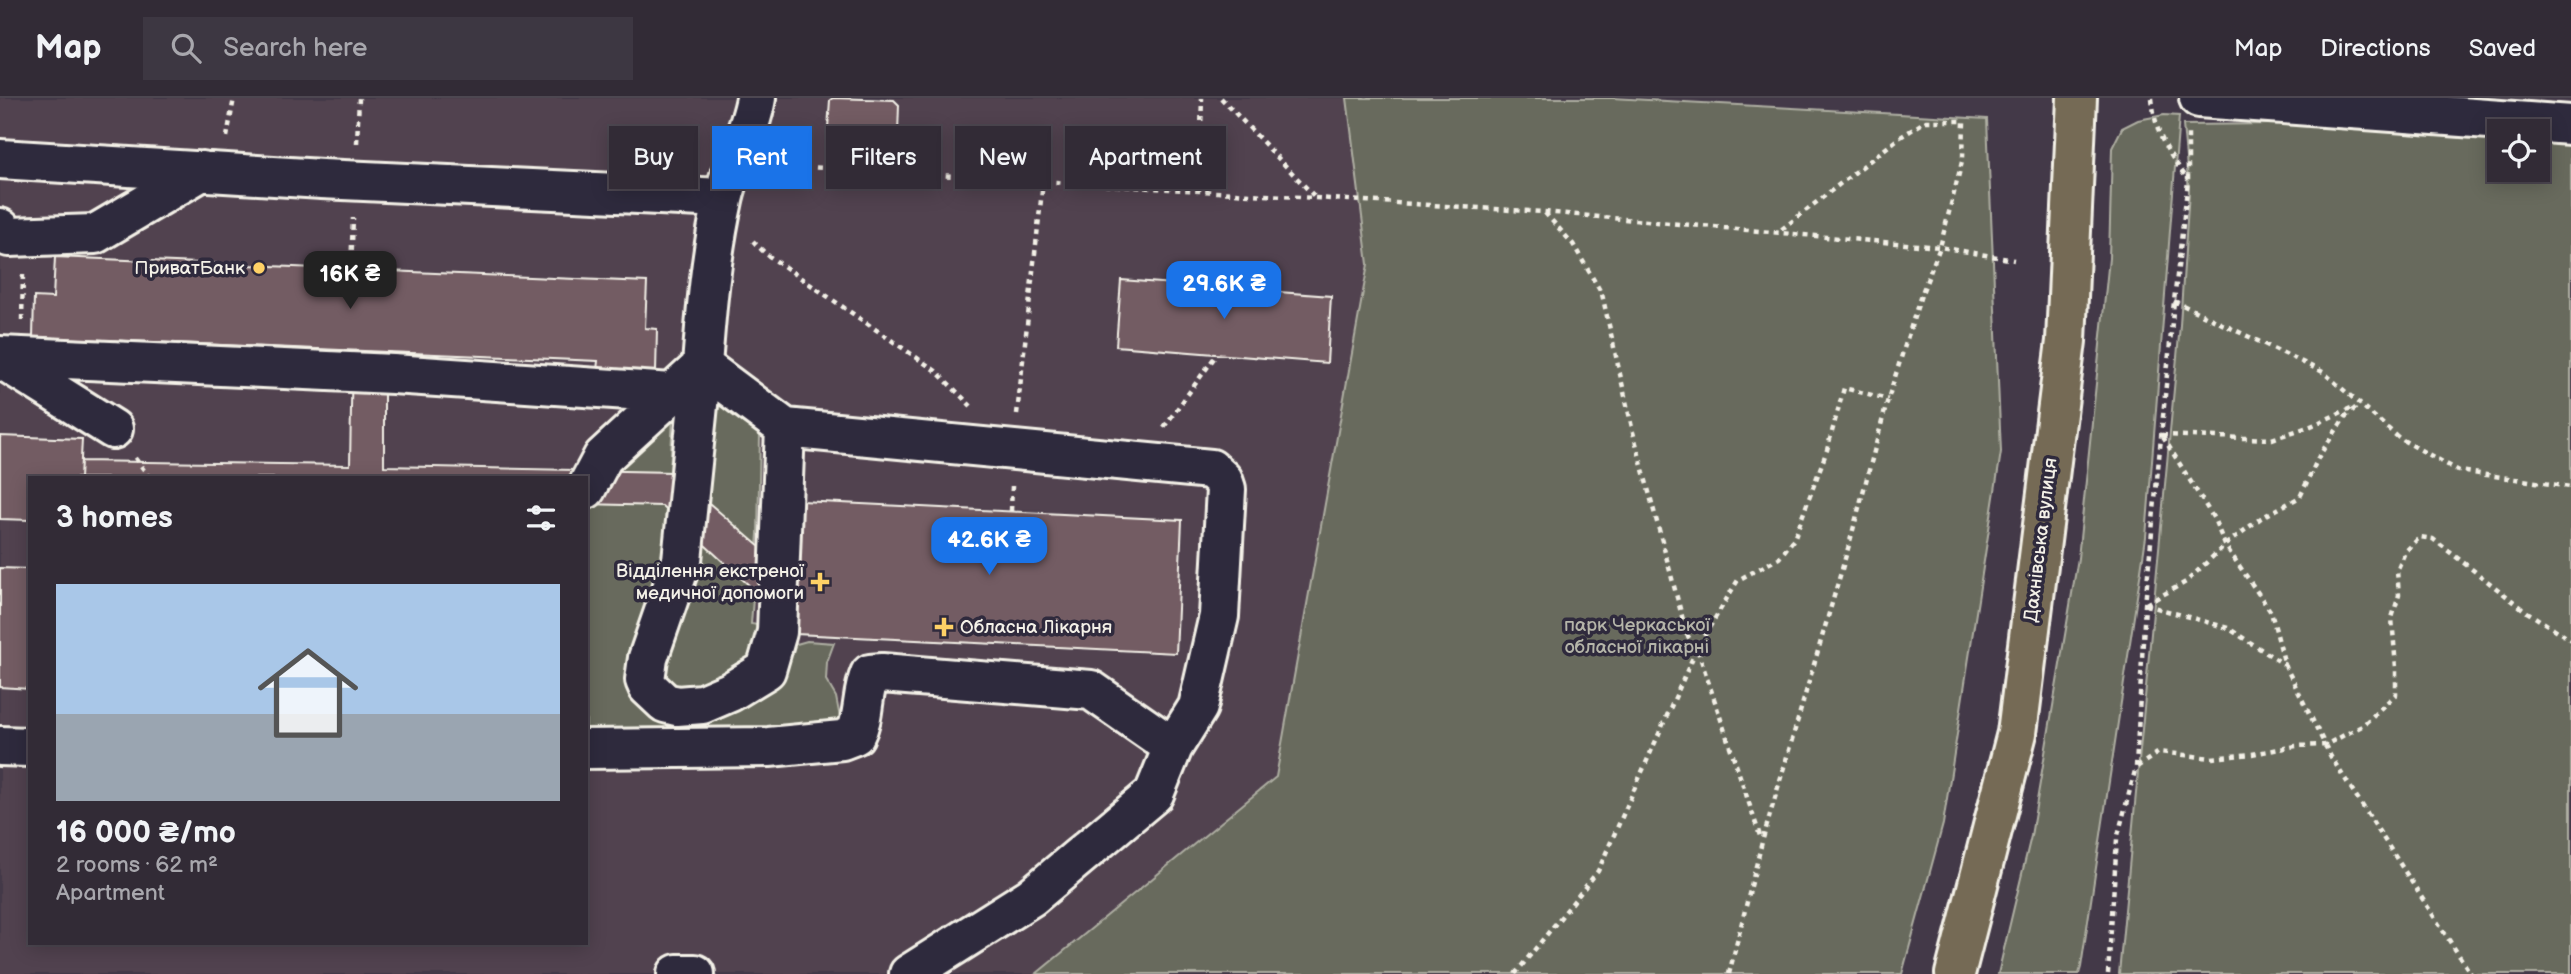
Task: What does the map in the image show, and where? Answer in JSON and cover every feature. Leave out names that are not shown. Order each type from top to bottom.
[{"type":"main road","name":"Дахнівська вулиця","points":[[1955,974],[2017,733],[2066,341],[2077,98]]},
{"type":"lane","points":[[749,126],[756,98]]},
{"type":"lane","points":[[2194,112],[2477,109],[2571,125]]},
{"type":"lane","points":[[0,159],[723,198]]},
{"type":"lane","points":[[12,232],[95,234],[202,171]]},
{"type":"lane","points":[[726,189],[708,298],[682,560],[648,658],[645,680],[648,687],[665,703],[677,706],[702,704],[730,692],[766,670],[777,632],[785,428]]},
{"type":"lane","points":[[7,357],[393,374],[672,393]]},
{"type":"lane","points":[[7,357],[113,429],[114,361]]},
{"type":"lane","points":[[588,485],[603,457],[702,366]]},
{"type":"lane","points":[[702,366],[785,428],[1211,469],[1223,480],[1226,489],[1219,616],[1198,707],[1173,747],[1154,794],[1031,897],[909,974]]},
{"type":"lane","points":[[588,748],[769,747],[842,740],[855,735],[861,722],[864,688],[870,674],[882,673],[1091,690],[1173,747]]},
{"type":"lane","points":[[0,746],[28,747]]},
{"type":"lane","points":[[677,974],[695,974]]},
{"type":"path","points":[[1199,191],[1202,98]]},
{"type":"path","points":[[1221,98],[1316,198]]},
{"type":"path","points":[[2152,98],[2154,121],[2164,147],[2188,181]]},
{"type":"path","points":[[2108,974],[2117,839],[2136,767],[2145,605],[2194,112]]},
{"type":"path","points":[[1729,974],[1762,842],[1849,545],[1888,399],[1920,298],[1940,247],[1963,159],[1964,121],[1926,121],[1899,138],[1777,233]]},
{"type":"path","points":[[812,167],[955,176]]},
{"type":"path","points":[[1051,182],[1544,212],[1940,247],[2014,260]]},
{"type":"path","points":[[1014,449],[1042,189]]},
{"type":"path","points":[[1544,212],[1573,244],[1602,294],[1633,432],[1687,635],[1697,648],[1762,842]]},
{"type":"path","points":[[7,357],[12,232]]},
{"type":"path","points":[[746,234],[766,254],[936,371],[1014,449]]},
{"type":"path","points":[[2174,301],[2323,372],[2399,438],[2459,471],[2571,487]]},
{"type":"path","points":[[1139,461],[1217,354]]},
{"type":"path","points":[[1515,974],[1598,871],[1697,648],[1738,580],[1779,558],[1794,539],[1827,450],[1844,388],[1888,399]]},
{"type":"path","points":[[2162,435],[2272,439],[2311,426],[2360,404]]},
{"type":"path","points":[[2145,605],[2186,582],[2225,545],[2261,518],[2300,497],[2319,456],[2345,417],[2360,404]]},
{"type":"path","points":[[2162,435],[2214,519],[2225,545],[2272,612],[2285,665],[2325,745],[2471,974]]},
{"type":"path","points":[[2136,767],[2159,752],[2211,758],[2296,746],[2325,745],[2362,726],[2396,694],[2392,618],[2399,594],[2398,571],[2405,552],[2420,537],[2433,539],[2527,611],[2571,640]]},
{"type":"path","points":[[2145,605],[2228,628],[2285,665]]},
{"type":"shaded area","name":"Обласна Лікарня","points":[[0,98],[1347,98],[1368,264],[1276,777],[1036,974],[0,974]]},
{"type":"green space","name":"парк Черкаської обласної лікарні","points":[[1347,98],[1612,98],[1987,119],[2001,452],[1943,824],[1902,974],[1036,974],[1276,777],[1368,264]]},
{"type":"green space","points":[[2164,115],[2179,116],[2146,537],[2081,967],[2079,974],[1998,974],[2031,836],[2078,558],[2109,258],[2112,148],[2122,128],[2138,120]]},
{"type":"green space","points":[[2550,121],[2571,121],[2571,974],[2119,974],[2180,325],[2189,191],[2183,125],[2487,122],[2487,182],[2550,182]]},
{"type":"green space","points":[[721,402],[751,419],[760,435],[758,534],[751,624],[758,625],[756,664],[724,686],[667,688],[660,658],[711,405]]},
{"type":"green space","points":[[673,418],[667,528],[660,575],[658,715],[793,645],[807,641],[834,643],[827,662],[826,680],[836,697],[841,723],[588,740],[588,510],[606,466]]},
{"type":"building","points":[[830,100],[894,100],[899,105],[898,126],[828,126]]},
{"type":"building","points":[[55,257],[647,282],[645,328],[657,329],[656,372],[597,370],[598,361],[33,337],[34,297],[53,298]]},
{"type":"building","points":[[1121,280],[1331,296],[1327,363],[1116,346]]},
{"type":"building","points":[[352,351],[384,352],[384,466],[673,472],[790,573],[774,608],[662,506],[588,504],[588,476],[80,476],[81,461],[350,465]]},
{"type":"building","points":[[0,436],[82,439],[80,476],[28,476],[28,520],[0,519]]},
{"type":"building","points":[[801,501],[1182,520],[1176,653],[796,634]]},
{"type":"building","points":[[0,568],[28,569],[28,689],[0,687]]},
{"type":"place","name":"ПриватБанк","points":[[259,268]]},
{"type":"place","name":"Відділення екстреної медичної допомоги","points":[[820,582]]},
{"type":"place","name":"Обласна Лікарня","points":[[944,627]]}]
